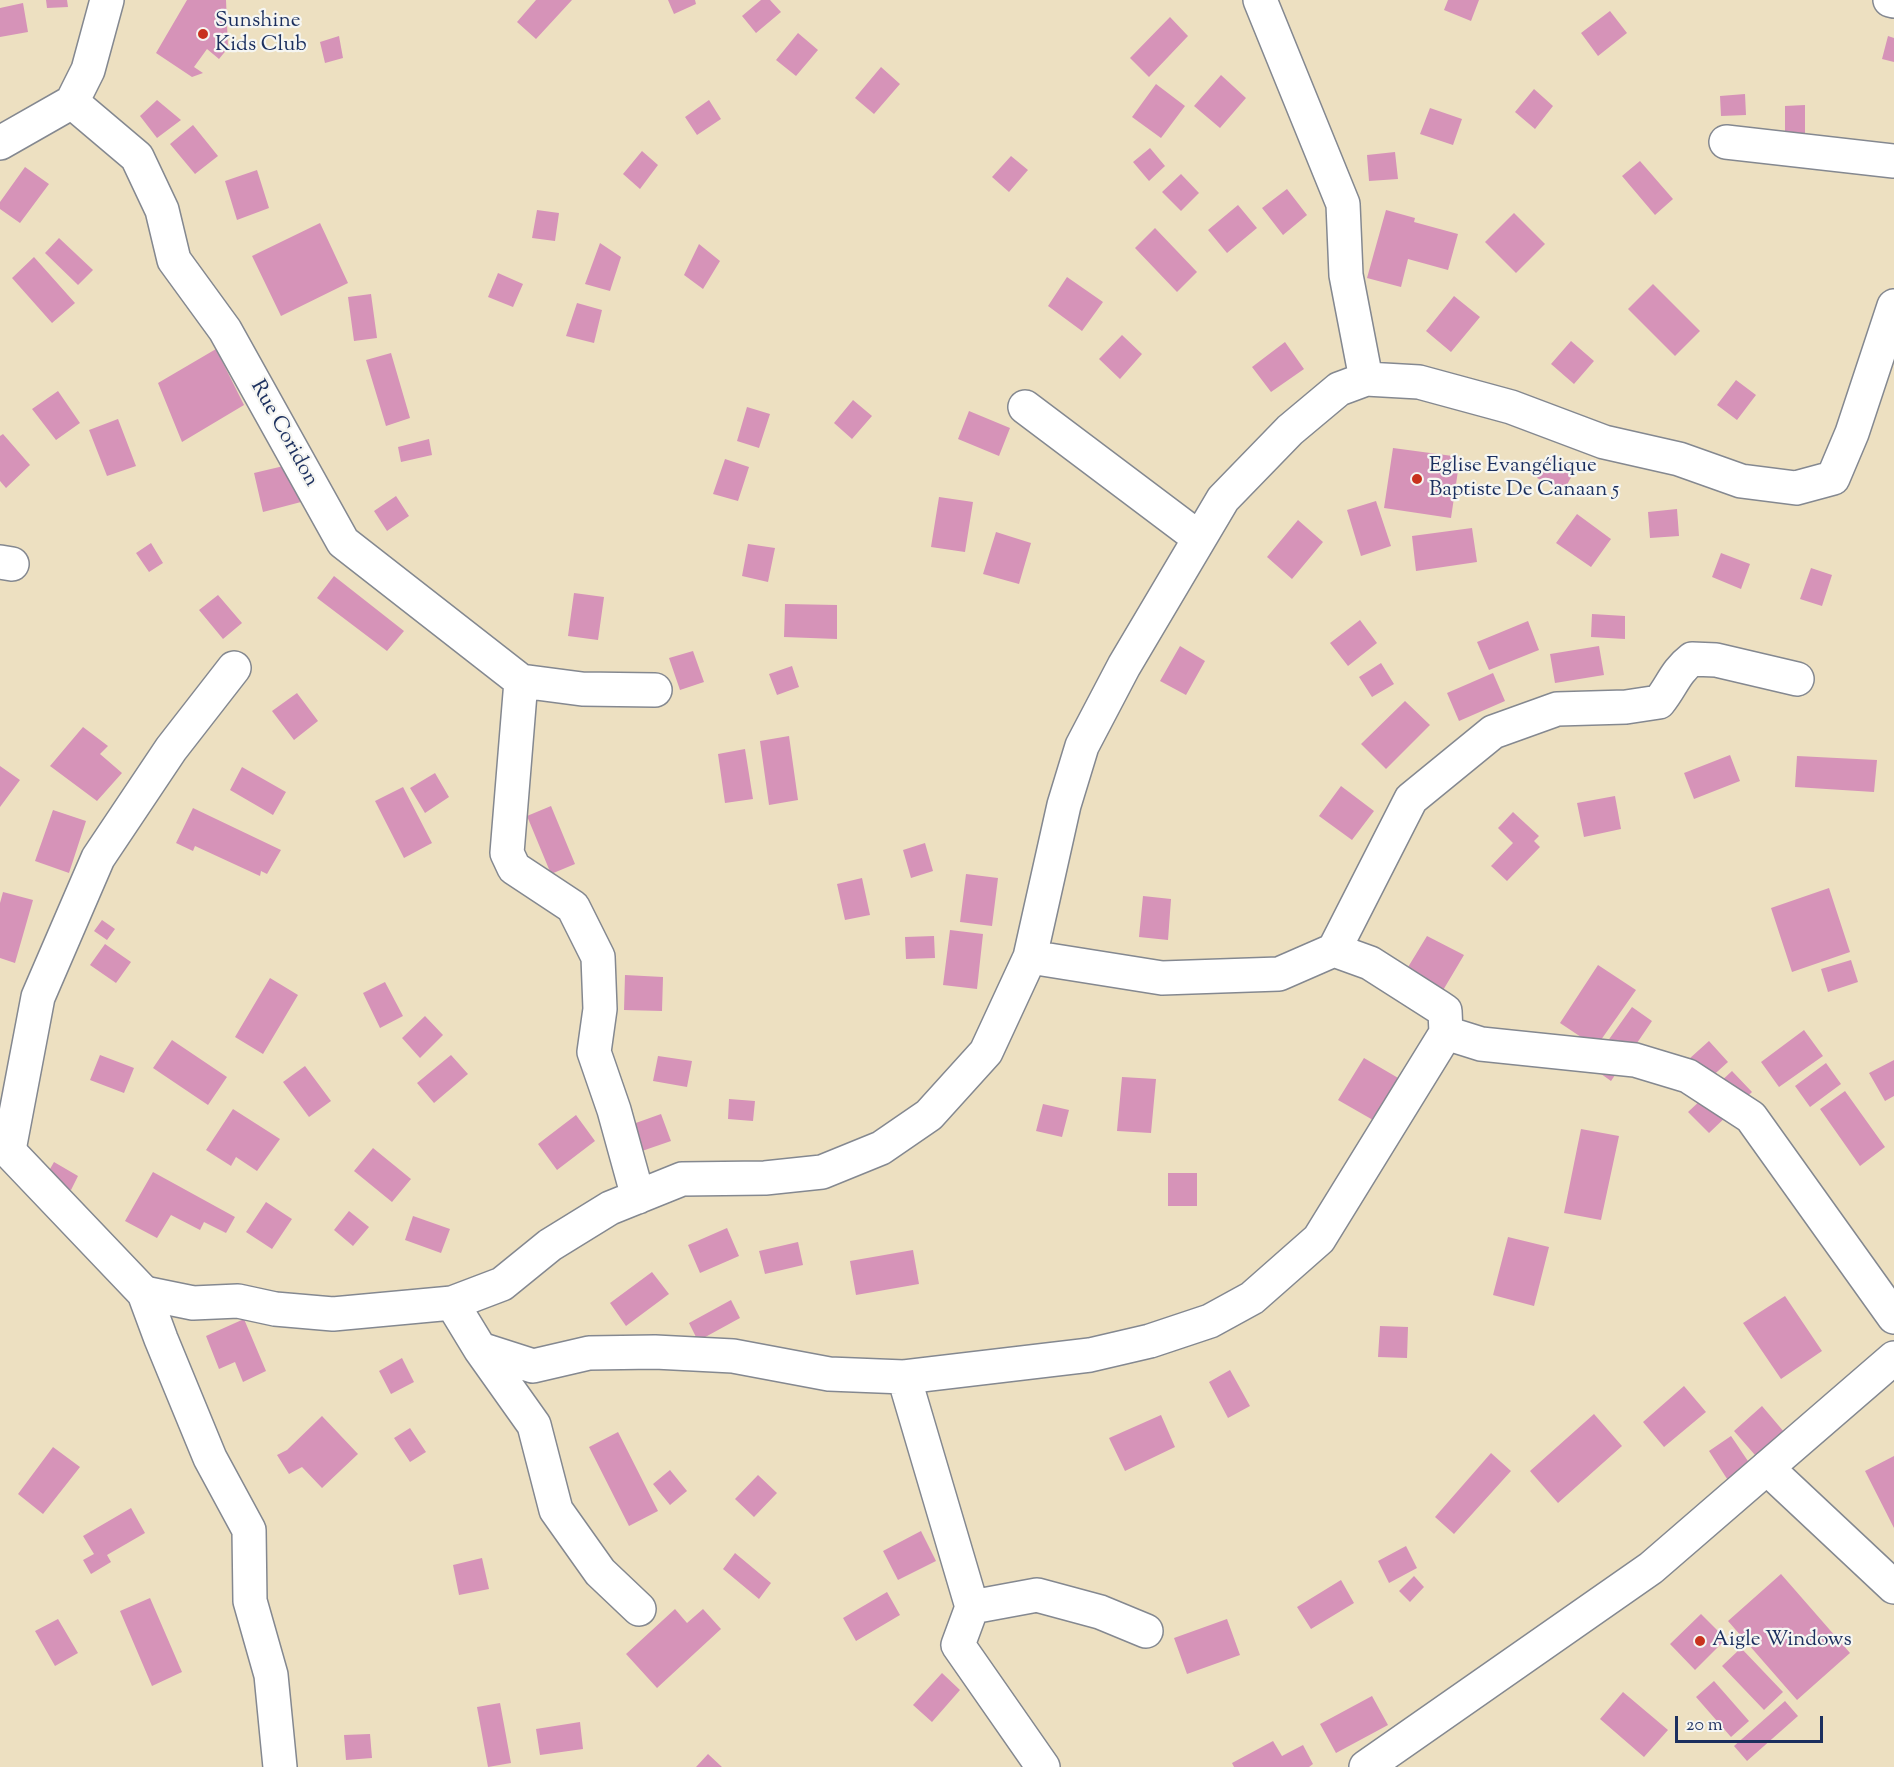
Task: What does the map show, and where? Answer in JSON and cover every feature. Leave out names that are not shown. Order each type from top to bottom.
[{"type":"street","points":[[0,143],[72,102],[88,70],[107,0]]},
{"type":"street","points":[[1260,0],[1343,204],[1346,275],[1366,379]]},
{"type":"street","name":"Rue Coridon","points":[[72,102],[137,157],[162,210],[174,260],[225,330],[343,542],[521,681]]},
{"type":"street","points":[[1726,142],[1894,161]]},
{"type":"street","points":[[144,1293],[193,1303],[238,1301],[275,1310],[333,1314],[452,1303],[502,1284],[550,1245],[610,1208],[682,1179],[765,1178],[822,1172],[881,1148],[929,1115],[986,1052],[1030,957],[1064,806],[1082,746],[1124,666],[1199,538],[1223,499],[1290,430],[1339,389],[1366,379],[1419,382],[1511,406],[1604,442],[1679,459],[1741,481],[1796,488],[1833,478],[1852,433],[1894,306]]},
{"type":"street","points":[[1025,407],[1199,538]]},
{"type":"street","points":[[1030,957],[1162,978],[1279,974],[1334,950],[1410,799],[1493,732],[1557,709],[1626,707],[1659,702],[1669,690],[1677,672],[1692,659],[1716,660],[1797,679]]},
{"type":"street","points":[[234,668],[171,749],[98,858],[38,998],[4,1146],[144,1293],[210,1458],[249,1530],[250,1601],[271,1675],[280,1767]]},
{"type":"street","points":[[638,1197],[614,1110],[594,1052],[600,1009],[598,957],[573,907],[514,868],[507,853],[521,681],[582,689],[655,690]]},
{"type":"street","points":[[480,1349],[533,1366],[589,1353],[656,1352],[734,1356],[829,1374],[904,1377],[1090,1355],[1150,1341],[1210,1321],[1252,1298],[1320,1239],[1446,1033],[1445,1011],[1370,963],[1334,950]]},
{"type":"street","points":[[1446,1033],[1481,1044],[1635,1060],[1688,1076],[1751,1117],[1894,1317]]},
{"type":"street","points":[[452,1303],[480,1349],[534,1425],[556,1510],[600,1572],[639,1609]]},
{"type":"street","points":[[1366,1767],[1651,1568],[1894,1358]]},
{"type":"street","points":[[904,1377],[972,1607],[958,1645],[1043,1767]]},
{"type":"street","points":[[1767,1468],[1894,1587]]},
{"type":"street","points":[[972,1607],[1037,1594],[1100,1612],[1146,1631]]},
{"type":"building","points":[[46,0],[67,0],[68,7],[47,8]]},
{"type":"building","points":[[187,0],[226,0],[228,48],[219,59],[207,49],[194,67],[203,73],[192,77],[156,53]]},
{"type":"building","points":[[536,0],[572,0],[536,39],[517,22]]},
{"type":"building","points":[[668,0],[695,0],[696,4],[674,14]]},
{"type":"building","points":[[761,0],[770,0],[781,12],[756,33],[742,16]]},
{"type":"building","points":[[1448,0],[1479,0],[1471,21],[1444,10]]},
{"type":"building","points":[[23,3],[28,32],[0,37],[0,8]]},
{"type":"building","points":[[1610,11],[1627,33],[1598,56],[1581,33]]},
{"type":"building","points":[[1170,17],[1188,36],[1149,77],[1130,58]]},
{"type":"building","points":[[798,33],[818,50],[796,76],[776,60]]},
{"type":"building","points":[[339,36],[343,58],[325,63],[320,42]]},
{"type":"building","points":[[1888,36],[1894,38],[1894,62],[1882,59]]},
{"type":"building","points":[[881,67],[900,84],[874,114],[855,98]]},
{"type":"building","points":[[1221,75],[1246,98],[1220,128],[1194,106]]},
{"type":"building","points":[[1156,84],[1185,106],[1161,138],[1132,117]]},
{"type":"building","points":[[1534,89],[1553,106],[1535,129],[1515,112]]},
{"type":"building","points":[[1745,94],[1746,115],[1721,116],[1720,96]]},
{"type":"building","points":[[157,100],[181,120],[157,138],[140,116]]},
{"type":"building","points":[[709,100],[721,119],[697,135],[685,117]]},
{"type":"building","points":[[1805,105],[1805,141],[1785,140],[1785,106]]},
{"type":"building","points":[[1430,108],[1462,119],[1453,145],[1420,134]]},
{"type":"building","points":[[193,125],[218,156],[195,174],[170,144]]},
{"type":"building","points":[[1150,148],[1165,166],[1149,181],[1133,162]]},
{"type":"building","points":[[642,151],[658,165],[640,189],[623,174]]},
{"type":"building","points":[[1395,152],[1398,179],[1369,181],[1367,155]]},
{"type":"building","points":[[1011,156],[1028,170],[1009,192],[992,177]]},
{"type":"building","points":[[1640,161],[1673,199],[1655,215],[1622,176]]},
{"type":"building","points":[[25,167],[49,184],[20,223],[0,209],[0,202]]},
{"type":"building","points":[[257,170],[269,208],[237,220],[225,181]]},
{"type":"building","points":[[1181,174],[1199,193],[1181,211],[1162,192]]},
{"type":"building","points":[[1287,189],[1307,215],[1283,235],[1262,208]]},
{"type":"building","points":[[1238,205],[1257,228],[1227,253],[1208,230]]},
{"type":"building","points":[[537,210],[559,213],[555,241],[532,238]]},
{"type":"building","points":[[1386,210],[1415,218],[1414,222],[1458,234],[1448,270],[1408,259],[1401,287],[1367,278]]},
{"type":"building","points":[[1514,213],[1545,244],[1516,273],[1485,242]]},
{"type":"building","points":[[320,223],[348,283],[281,316],[252,256]]},
{"type":"building","points":[[1155,228],[1197,272],[1177,292],[1135,248]]},
{"type":"building","points":[[59,238],[93,270],[78,285],[45,253]]},
{"type":"building","points":[[600,243],[621,257],[610,291],[585,284]]},
{"type":"building","points":[[699,244],[720,261],[703,289],[684,275]]},
{"type":"building","points":[[34,257],[75,303],[52,323],[12,278]]},
{"type":"building","points":[[498,273],[523,284],[513,307],[488,297]]},
{"type":"building","points":[[1067,277],[1103,302],[1082,331],[1048,306]]},
{"type":"building","points":[[1653,284],[1700,331],[1675,356],[1628,309]]},
{"type":"building","points":[[371,294],[377,338],[354,341],[348,297]]},
{"type":"building","points":[[1454,296],[1480,317],[1451,352],[1426,331]]},
{"type":"building","points":[[577,303],[602,310],[594,343],[566,336]]},
{"type":"building","points":[[1122,335],[1142,354],[1120,379],[1099,359]]},
{"type":"building","points":[[1571,341],[1594,361],[1574,384],[1551,364]]},
{"type":"building","points":[[1285,342],[1304,369],[1271,392],[1252,367]]},
{"type":"building","points":[[216,349],[244,405],[182,442],[158,383]]},
{"type":"building","points":[[391,353],[410,418],[386,426],[366,360]]},
{"type":"building","points":[[1736,380],[1756,395],[1737,420],[1717,405]]},
{"type":"building","points":[[58,391],[80,423],[56,440],[32,409]]},
{"type":"building","points":[[853,400],[872,416],[852,439],[834,423]]},
{"type":"building","points":[[747,407],[770,414],[759,448],[737,441]]},
{"type":"building","points":[[969,411],[1010,428],[999,456],[958,439]]},
{"type":"building","points":[[118,419],[136,466],[107,476],[89,430]]},
{"type":"building","points":[[3,434],[30,465],[6,488],[0,481],[0,436]]},
{"type":"building","points":[[429,439],[432,455],[401,462],[398,447]]},
{"type":"building","points":[[1393,448],[1460,457],[1451,518],[1384,508]]},
{"type":"building","points":[[1550,455],[1575,470],[1563,492],[1537,478]]},
{"type":"building","points":[[725,459],[749,467],[738,501],[713,494]]},
{"type":"building","points":[[292,464],[301,502],[263,512],[254,473]]},
{"type":"building","points":[[396,496],[409,516],[387,531],[374,511]]},
{"type":"building","points":[[939,497],[973,502],[965,552],[931,547]]},
{"type":"building","points":[[1376,501],[1391,546],[1361,556],[1347,510]]},
{"type":"building","points":[[1677,509],[1679,536],[1650,538],[1648,512]]},
{"type":"building","points":[[1577,514],[1611,539],[1591,567],[1556,543]]},
{"type":"building","points":[[1298,520],[1323,542],[1292,579],[1267,557]]},
{"type":"building","points":[[1472,528],[1477,562],[1416,571],[1412,536]]},
{"type":"building","points":[[996,532],[1031,543],[1019,584],[983,574]]},
{"type":"building","points":[[151,543],[163,563],[149,572],[136,553]]},
{"type":"building","points":[[748,544],[775,548],[768,582],[742,576]]},
{"type":"building","points":[[1721,553],[1750,564],[1741,589],[1712,577]]},
{"type":"building","points":[[1811,568],[1832,575],[1822,606],[1800,599]]},
{"type":"building","points":[[334,576],[404,631],[387,651],[317,598]]},
{"type":"building","points":[[574,593],[604,597],[598,640],[568,636]]},
{"type":"building","points":[[218,595],[242,623],[223,639],[199,610]]},
{"type":"building","points":[[785,604],[837,605],[837,639],[784,637]]},
{"type":"building","points":[[1592,614],[1625,616],[1625,639],[1591,637]]},
{"type":"building","points":[[1360,620],[1377,643],[1348,666],[1330,643]]},
{"type":"building","points":[[1528,621],[1539,650],[1489,670],[1477,642]]},
{"type":"building","points":[[1180,646],[1205,661],[1186,695],[1160,681]]},
{"type":"building","points":[[1599,646],[1604,675],[1555,683],[1550,654]]},
{"type":"building","points":[[693,651],[704,682],[680,690],[669,658]]},
{"type":"building","points":[[1381,663],[1394,684],[1372,697],[1359,677]]},
{"type":"building","points":[[792,666],[799,687],[777,695],[769,674]]},
{"type":"building","points":[[1493,673],[1505,701],[1459,721],[1447,693]]},
{"type":"building","points":[[297,693],[318,721],[294,740],[272,711]]},
{"type":"building","points":[[1405,701],[1430,725],[1386,769],[1361,744]]},
{"type":"building","points":[[83,727],[108,746],[100,754],[122,773],[97,801],[50,766]]},
{"type":"building","points":[[789,736],[798,800],[769,805],[760,741]]},
{"type":"building","points":[[745,749],[753,799],[725,803],[718,754]]},
{"type":"building","points":[[1730,755],[1740,781],[1694,799],[1684,773]]},
{"type":"building","points":[[1797,756],[1877,760],[1874,792],[1795,787]]},
{"type":"building","points":[[0,766],[20,780],[0,807]]},
{"type":"building","points":[[242,767],[286,792],[273,815],[230,790]]},
{"type":"building","points":[[435,773],[449,797],[425,813],[410,788]]},
{"type":"building","points":[[1341,786],[1374,811],[1352,840],[1319,816]]},
{"type":"building","points":[[403,787],[432,843],[404,858],[375,801]]},
{"type":"building","points":[[1615,796],[1621,829],[1584,837],[1577,803]]},
{"type":"building","points":[[551,806],[575,864],[551,874],[527,816]]},
{"type":"building","points":[[193,808],[281,850],[267,874],[261,871],[260,876],[195,846],[193,851],[176,843]]},
{"type":"building","points":[[53,810],[86,821],[69,873],[35,861]]},
{"type":"building","points":[[1513,812],[1539,836],[1534,841],[1540,847],[1507,881],[1491,866],[1513,843],[1498,828]]},
{"type":"building","points":[[925,843],[933,871],[911,878],[903,850]]},
{"type":"building","points":[[966,874],[998,878],[992,926],[960,922]]},
{"type":"building","points":[[862,878],[870,915],[845,920],[837,884]]},
{"type":"building","points":[[1829,888],[1850,952],[1792,972],[1771,908]]},
{"type":"building","points":[[3,892],[33,900],[15,963],[0,958],[0,903]]},
{"type":"building","points":[[1143,896],[1171,899],[1168,940],[1139,937]]},
{"type":"building","points":[[102,920],[115,929],[107,940],[94,931]]},
{"type":"building","points":[[950,930],[983,934],[977,989],[943,985]]},
{"type":"building","points":[[934,936],[935,958],[906,959],[905,937]]},
{"type":"building","points":[[1427,936],[1464,955],[1439,997],[1402,977]]},
{"type":"building","points":[[105,944],[131,962],[116,983],[90,965]]},
{"type":"building","points":[[1851,960],[1858,982],[1828,992],[1821,969]]},
{"type":"building","points":[[1598,965],[1636,990],[1596,1047],[1560,1023]]},
{"type":"building","points":[[625,975],[663,977],[662,1011],[624,1010]]},
{"type":"building","points":[[270,978],[298,995],[263,1054],[235,1037]]},
{"type":"building","points":[[385,982],[403,1016],[380,1028],[363,993]]},
{"type":"building","points":[[1632,1007],[1652,1021],[1611,1081],[1590,1066]]},
{"type":"building","points":[[425,1016],[443,1035],[420,1058],[402,1038]]},
{"type":"building","points":[[1804,1030],[1823,1056],[1779,1087],[1761,1062]]},
{"type":"building","points":[[172,1040],[227,1077],[208,1105],[153,1068]]},
{"type":"building","points":[[1709,1041],[1728,1062],[1708,1080],[1689,1059]]},
{"type":"building","points":[[100,1055],[134,1068],[124,1093],[90,1080]]},
{"type":"building","points":[[451,1055],[468,1074],[434,1103],[417,1083]]},
{"type":"building","points":[[658,1056],[692,1061],[687,1087],[653,1081]]},
{"type":"building","points":[[1364,1058],[1405,1082],[1380,1124],[1338,1100]]},
{"type":"building","points":[[1894,1060],[1894,1096],[1885,1101],[1869,1073]]},
{"type":"building","points":[[1826,1063],[1841,1084],[1810,1107],[1795,1086]]},
{"type":"building","points":[[305,1066],[331,1101],[309,1117],[283,1082]]},
{"type":"building","points":[[1732,1071],[1752,1092],[1709,1133],[1688,1112]]},
{"type":"building","points":[[1122,1077],[1156,1079],[1151,1133],[1117,1131]]},
{"type":"building","points":[[1845,1091],[1885,1147],[1860,1166],[1820,1109]]},
{"type":"building","points":[[729,1099],[755,1101],[753,1121],[728,1119]]},
{"type":"building","points":[[1043,1104],[1069,1110],[1062,1137],[1036,1131]]},
{"type":"building","points":[[233,1109],[280,1139],[257,1171],[236,1157],[231,1166],[206,1150]]},
{"type":"building","points":[[661,1114],[671,1141],[642,1151],[633,1124]]},
{"type":"building","points":[[576,1115],[595,1141],[557,1170],[538,1144]]},
{"type":"building","points":[[1581,1129],[1619,1136],[1601,1220],[1564,1213]]},
{"type":"building","points":[[373,1148],[411,1179],[392,1202],[354,1171]]},
{"type":"building","points":[[54,1162],[78,1176],[71,1190],[46,1176]]},
{"type":"building","points":[[153,1172],[235,1217],[226,1233],[204,1222],[200,1230],[171,1215],[157,1238],[125,1221]]},
{"type":"building","points":[[1168,1173],[1197,1173],[1197,1206],[1168,1206]]},
{"type":"building","points":[[266,1202],[292,1219],[272,1249],[246,1232]]},
{"type":"building","points":[[349,1211],[369,1227],[353,1246],[334,1230]]},
{"type":"building","points":[[413,1216],[450,1229],[441,1253],[405,1240]]},
{"type":"building","points":[[727,1228],[739,1256],[700,1273],[688,1245]]},
{"type":"building","points":[[1508,1237],[1549,1247],[1534,1306],[1493,1295]]},
{"type":"building","points":[[798,1242],[803,1265],[765,1274],[759,1251]]},
{"type":"building","points":[[913,1250],[919,1284],[856,1295],[850,1261]]},
{"type":"building","points":[[652,1272],[669,1294],[626,1326],[610,1303]]},
{"type":"building","points":[[1785,1296],[1822,1351],[1781,1379],[1743,1323]]},
{"type":"building","points":[[731,1300],[740,1318],[698,1341],[689,1323]]},
{"type":"building","points":[[244,1319],[266,1371],[243,1382],[235,1362],[219,1369],[206,1336]]},
{"type":"building","points":[[1380,1326],[1408,1327],[1407,1358],[1378,1357]]},
{"type":"building","points":[[402,1358],[414,1382],[391,1394],[379,1371]]},
{"type":"building","points":[[1230,1370],[1250,1406],[1228,1418],[1209,1382]]},
{"type":"building","points":[[1684,1386],[1706,1412],[1664,1447],[1643,1422]]},
{"type":"building","points":[[1762,1406],[1790,1439],[1762,1463],[1734,1431]]},
{"type":"building","points":[[1594,1414],[1622,1446],[1558,1503],[1530,1471]]},
{"type":"building","points":[[1161,1415],[1175,1447],[1125,1471],[1109,1438]]},
{"type":"building","points":[[322,1416],[358,1454],[322,1488],[302,1467],[289,1474],[277,1455],[287,1450]]},
{"type":"building","points":[[410,1428],[426,1452],[410,1462],[394,1438]]},
{"type":"building","points":[[618,1432],[658,1511],[629,1526],[589,1447]]},
{"type":"building","points":[[1731,1436],[1754,1470],[1731,1485],[1709,1451]]},
{"type":"building","points":[[53,1447],[80,1467],[43,1514],[18,1494]]},
{"type":"building","points":[[1491,1453],[1511,1471],[1454,1534],[1435,1517]]},
{"type":"building","points":[[1894,1456],[1894,1528],[1865,1471]]},
{"type":"building","points":[[670,1470],[687,1491],[670,1505],[653,1484]]},
{"type":"building","points":[[758,1475],[777,1493],[754,1517],[735,1499]]},
{"type":"building","points":[[131,1508],[145,1533],[107,1555],[111,1562],[91,1574],[83,1560],[94,1554],[83,1536]]},
{"type":"building","points":[[921,1531],[936,1561],[898,1580],[883,1551]]},
{"type":"building","points":[[1406,1546],[1417,1568],[1389,1583],[1378,1561]]},
{"type":"building","points":[[735,1553],[771,1583],[759,1599],[723,1569]]},
{"type":"building","points":[[482,1558],[489,1589],[459,1595],[453,1565]]},
{"type":"building","points":[[1781,1574],[1850,1653],[1797,1700],[1728,1621]]},
{"type":"building","points":[[1414,1576],[1424,1587],[1410,1602],[1399,1591]]},
{"type":"building","points":[[1341,1580],[1354,1603],[1311,1629],[1297,1607]]},
{"type":"building","points":[[887,1592],[900,1615],[856,1641],[843,1618]]},
{"type":"building","points":[[150,1598],[182,1672],[152,1686],[120,1611]]},
{"type":"building","points":[[675,1609],[687,1623],[703,1609],[721,1629],[657,1688],[626,1654]]},
{"type":"building","points":[[1701,1614],[1726,1639],[1695,1670],[1670,1644]]},
{"type":"building","points":[[58,1619],[78,1653],[55,1666],[35,1631]]},
{"type":"building","points":[[1227,1619],[1240,1655],[1187,1674],[1174,1638]]},
{"type":"building","points":[[1741,1648],[1783,1692],[1764,1710],[1722,1666]]},
{"type":"building","points":[[942,1673],[960,1690],[932,1722],[913,1705]]},
{"type":"building","points":[[1714,1681],[1749,1721],[1731,1737],[1696,1697]]},
{"type":"building","points":[[1623,1692],[1668,1730],[1644,1757],[1600,1719]]},
{"type":"building","points":[[1372,1696],[1388,1725],[1336,1753],[1320,1724]]},
{"type":"building","points":[[1785,1701],[1798,1716],[1747,1761],[1734,1746]]},
{"type":"building","points":[[500,1703],[511,1763],[488,1767],[477,1707]]},
{"type":"building","points":[[580,1722],[583,1749],[540,1755],[536,1729]]},
{"type":"building","points":[[370,1734],[372,1758],[346,1760],[344,1735]]},
{"type":"building","points":[[1273,1741],[1282,1756],[1303,1745],[1313,1764],[1309,1767],[1234,1767],[1232,1763]]},
{"type":"building","points":[[708,1754],[722,1767],[696,1767]]},
{"type":"place","name":"Sunshine Kids Club","points":[[203,34]]},
{"type":"place","name":"Eglise Evangélique Baptiste De Canaan 5","points":[[1417,479]]},
{"type":"place","name":"Aigle Windows","points":[[1700,1641]]}]
